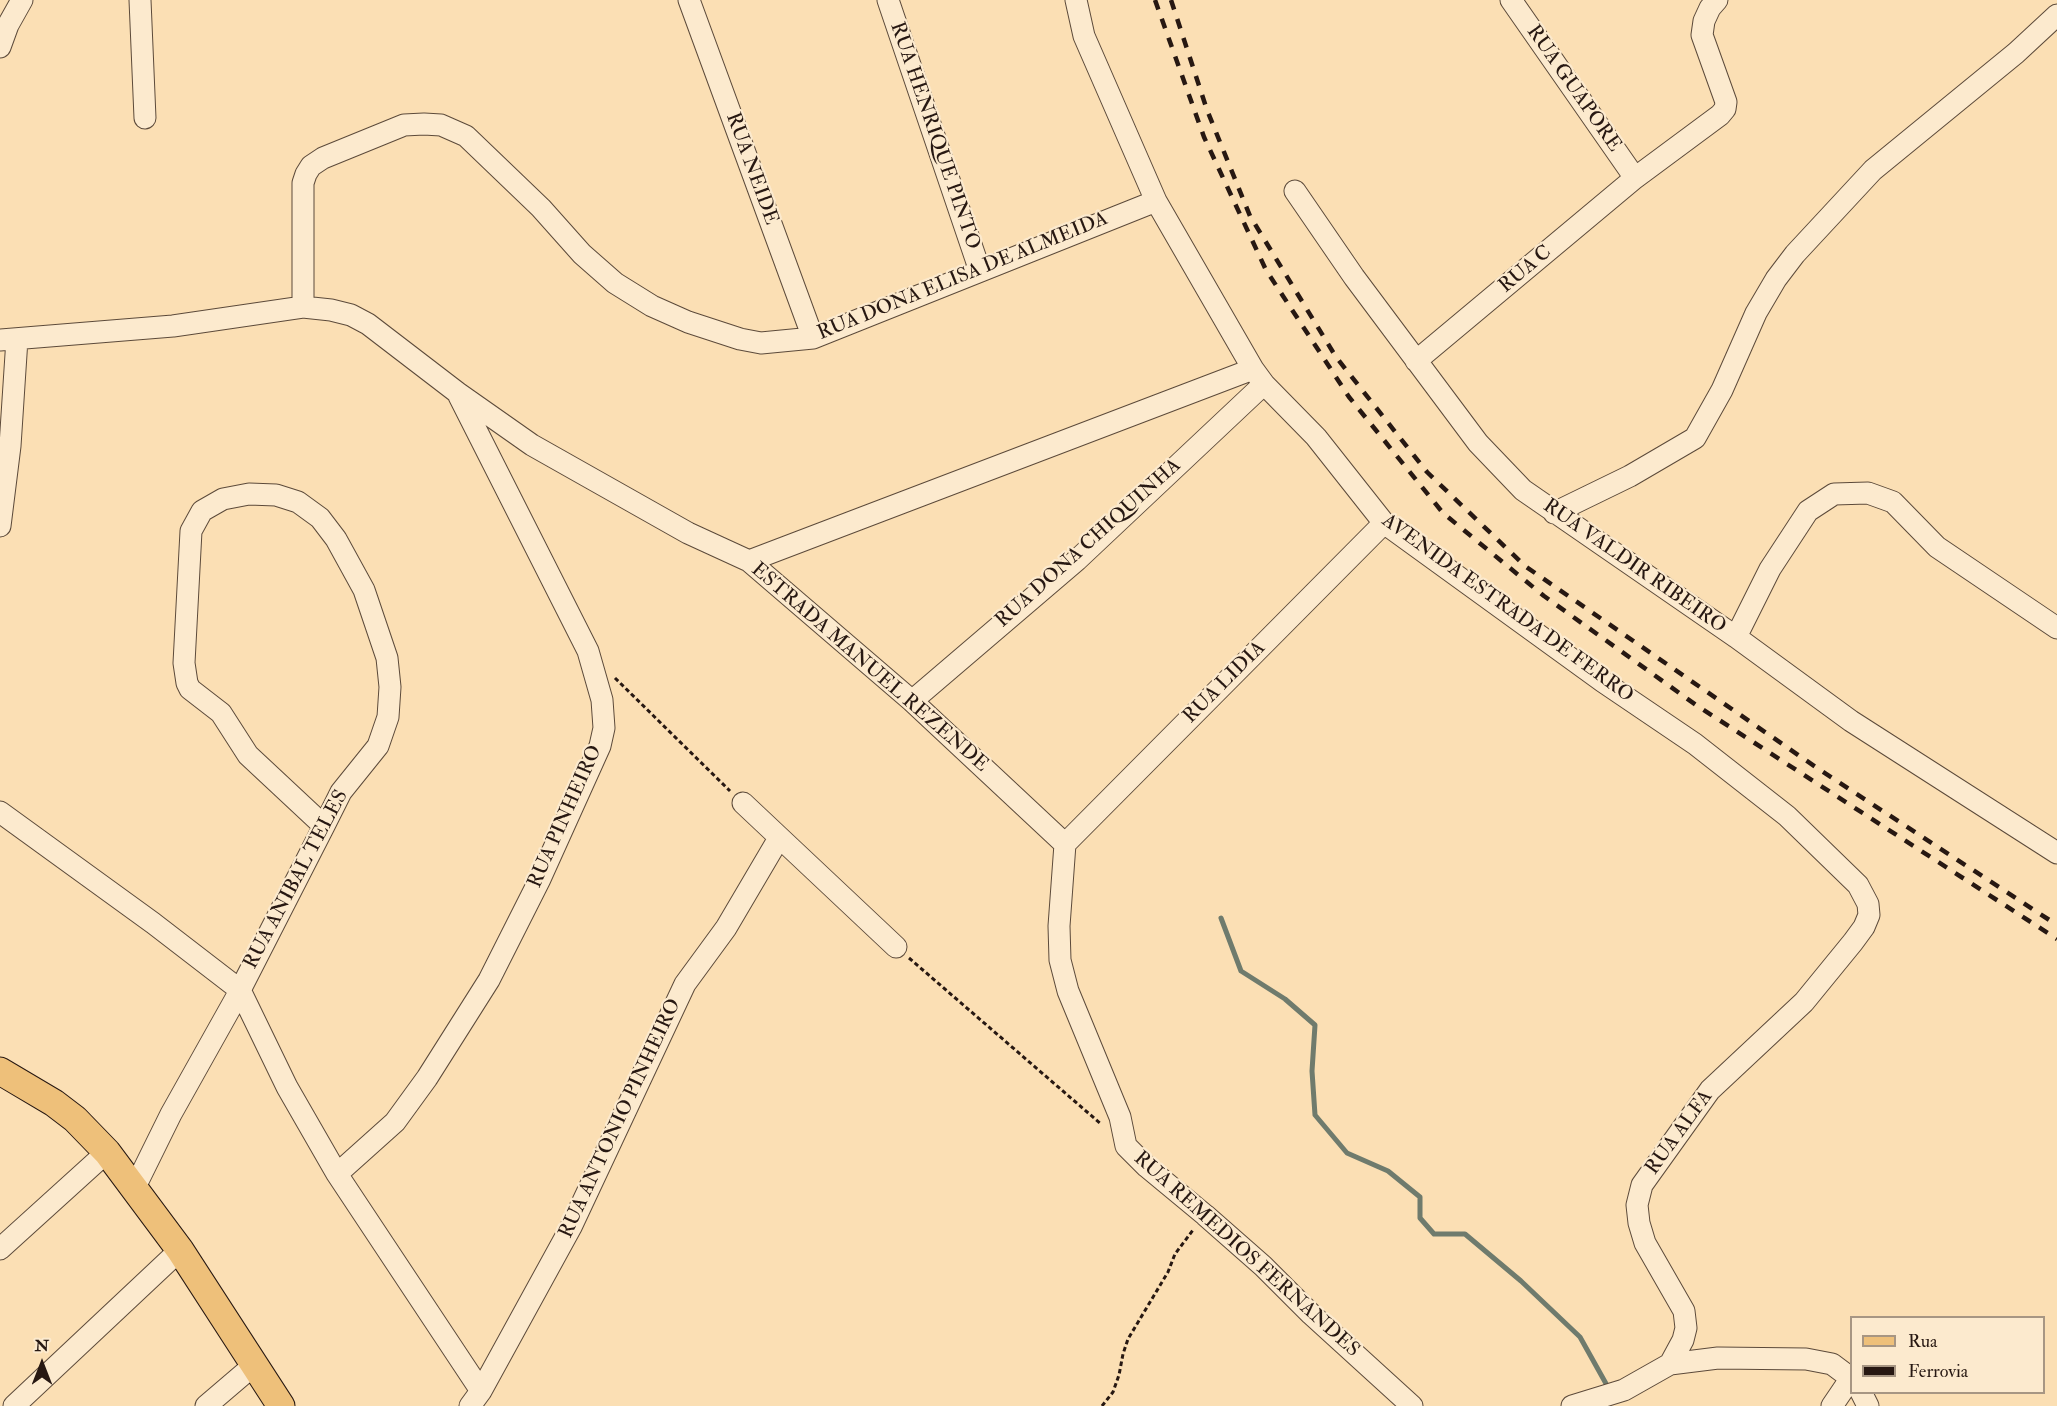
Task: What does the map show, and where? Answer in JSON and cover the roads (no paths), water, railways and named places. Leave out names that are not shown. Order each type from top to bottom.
[{"type":"main road","points":[[0,1071],[54,1102],[75,1119],[107,1152],[180,1250],[281,1406]]},
{"type":"street","points":[[4,0],[8,25]]},
{"type":"street","points":[[0,47],[8,25],[22,0]]},
{"type":"street","points":[[140,0],[145,118]]},
{"type":"street","name":"RUA NEIDE","points":[[689,0],[813,338]]},
{"type":"street","name":"RUA HENRIQUE PINTO","points":[[888,0],[980,271]]},
{"type":"street","name":"AVENIDA ESTRADA DE FERRO","points":[[1076,0],[1084,36],[1156,201],[1258,376],[1316,437],[1384,523],[1602,681],[1695,744],[1786,816],[1858,885],[1868,904],[1869,915],[1864,927],[1853,942]]},
{"type":"street","name":"RUA GUAPORE","points":[[1511,0],[1635,178]]},
{"type":"street","name":"RUA C","points":[[1416,361],[1635,178],[1720,115],[1725,109],[1726,102],[1702,35],[1704,21],[1717,0]]},
{"type":"street","points":[[1554,513],[1630,476],[1695,438],[1722,390],[1756,313],[1776,279],[1795,254],[1873,170],[2016,53],[2057,15]]},
{"type":"street","name":"RUA DONA ELISA DE ALMEIDA","points":[[303,307],[303,183],[311,166],[323,158],[404,125],[424,123],[441,125],[466,136],[541,208],[582,254],[615,283],[652,306],[740,339],[761,343],[813,338],[1156,201]]},
{"type":"street","name":"RUA VALDIR RIBEIRO","points":[[1295,190],[1354,277],[1478,443],[1524,490],[1851,721],[2057,853]]},
{"type":"street","name":"ESTRADA MANUEL REZENDE","points":[[8,340],[173,326],[303,307],[351,315],[368,324],[458,393],[532,445],[688,532],[749,561],[912,701],[1065,844]]},
{"type":"street","points":[[0,526],[10,446],[8,340]]},
{"type":"street","points":[[749,561],[1258,376]]},
{"type":"street","name":"RUA DONA CHIQUINHA","points":[[912,701],[1077,560],[1258,376]]},
{"type":"street","name":"RUA PINHEIRO","points":[[337,1174],[395,1122],[427,1078],[489,980],[545,868],[600,746],[604,728],[603,700],[588,651],[458,393]]},
{"type":"street","points":[[1736,638],[1770,569],[1808,511],[1834,494],[1868,493],[1893,502],[1937,547],[2057,628]]},
{"type":"street","name":"RUA ANIBAL TELES","points":[[135,1187],[171,1114],[240,990],[324,826],[340,792],[378,746],[388,717],[390,687],[387,658],[367,599],[350,561],[336,539],[320,518],[298,502],[276,495],[249,494],[223,499],[202,511],[191,531],[184,663],[187,682],[190,689],[221,713],[248,754],[324,826]]},
{"type":"street","name":"RUA LIDIA","points":[[1065,844],[1384,523]]},
{"type":"street","points":[[743,803],[896,947]]},
{"type":"street","points":[[0,812],[153,923],[240,990],[287,1087],[337,1174],[476,1399]]},
{"type":"street","name":"RUA ANTONIO PINHEIRO","points":[[476,1399],[571,1227],[685,984],[726,928],[779,838]]},
{"type":"street","name":"RUA REMEDIOS FERNANDES","points":[[1065,844],[1059,926],[1060,960],[1068,991],[1120,1117],[1126,1146],[1146,1167],[1206,1215],[1412,1406]]},
{"type":"street","name":"RUA ALFA","points":[[1670,1364],[1683,1340],[1686,1328],[1684,1311],[1645,1243],[1637,1205],[1642,1185],[1710,1090],[1804,1002],[1853,942]]},
{"type":"street","points":[[0,1249],[107,1152]]},
{"type":"street","points":[[14,1406],[180,1250]]},
{"type":"street","points":[[1572,1406],[1627,1395],[1670,1364],[1718,1358],[1806,1359],[1832,1364],[1850,1380]]},
{"type":"street","points":[[206,1406],[254,1365]]},
{"type":"street","points":[[1832,1406],[1850,1387]]},
{"type":"waterway","points":[[1221,918],[1241,971],[1285,999],[1315,1025],[1312,1071],[1315,1115],[1347,1153],[1388,1171],[1420,1197],[1420,1218],[1434,1234],[1465,1234],[1521,1281],[1580,1337],[1609,1389]]},
{"type":"railway","points":[[1155,0],[1204,137],[1266,270],[1349,397],[1443,513],[1544,596],[1696,705],[2057,939]]},
{"type":"railway","points":[[1171,0],[1207,110],[1250,216],[1336,357],[1427,472],[1525,566],[1817,768],[2057,925]]}]
